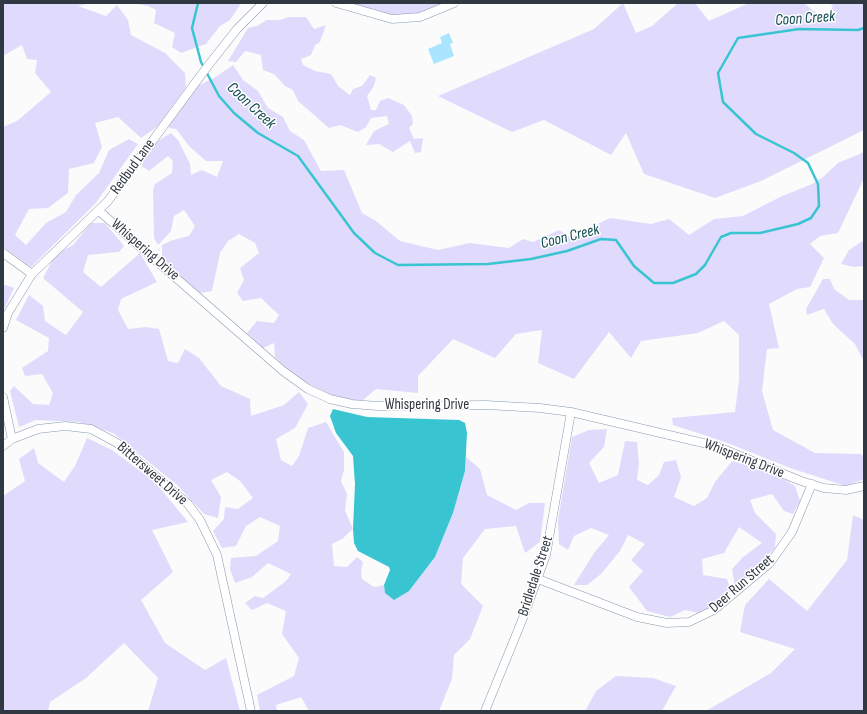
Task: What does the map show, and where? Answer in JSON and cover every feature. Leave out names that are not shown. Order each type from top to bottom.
[{"type":"street","name":"Redbud Lane","points":[[3,328],[8,313],[32,274],[100,211],[207,67],[237,29],[263,3]]},
{"type":"street","points":[[336,3],[392,19],[420,17],[454,3]]},
{"type":"street","name":"Whispering Drive","points":[[100,211],[283,371],[318,394],[338,402],[352,404],[486,405],[540,408],[571,412],[716,446],[812,484]]},
{"type":"street","points":[[3,253],[32,274]]},
{"type":"street","points":[[3,397],[12,439]]},
{"type":"street","name":"Bridledale Street","points":[[485,711],[538,579],[546,554],[571,412]]},
{"type":"street","name":"Bittersweet Drive","points":[[3,446],[12,439],[30,431],[55,427],[78,426],[91,429],[117,443],[188,504],[200,520],[217,555],[251,711]]},
{"type":"street","points":[[812,484],[824,488],[846,490],[864,486]]},
{"type":"street","name":"Deer Run Street","points":[[538,579],[637,617],[667,623],[689,622],[714,610],[770,563],[792,532],[812,484]]},
{"type":"shaded area","points":[[3,3],[90,3],[78,6],[106,16],[117,5],[128,20],[131,35],[165,53],[185,73],[186,87],[157,127],[141,138],[118,117],[95,123],[102,147],[94,163],[69,169],[68,193],[48,208],[29,209],[15,235],[26,245],[46,223],[66,212],[76,195],[99,173],[109,150],[129,139],[138,144],[95,204],[31,267],[3,247],[3,127],[17,121],[51,92],[35,73],[37,60],[27,59],[22,45],[3,56]]},
{"type":"shaded area","points":[[131,3],[239,3],[240,5],[230,20],[220,26],[206,44],[181,53],[172,47],[175,33],[154,23],[156,10],[148,6]]},
{"type":"shaded area","points":[[353,3],[447,3],[425,12],[399,16],[383,14],[351,5]]},
{"type":"shaded area","points":[[623,3],[636,33],[652,26],[678,3],[695,3],[709,21],[749,3],[804,3],[825,20],[833,6],[829,3],[864,3],[864,130],[761,181],[715,198],[644,174],[626,133],[611,155],[544,120],[512,132],[438,96],[594,29]]},
{"type":"shaded area","points":[[289,17],[306,17],[314,29],[326,25],[320,42],[315,45],[311,55],[301,59],[303,65],[315,71],[331,74],[338,86],[350,95],[353,89],[362,86],[370,75],[376,78],[374,86],[367,96],[371,110],[376,110],[380,101],[388,98],[404,105],[412,116],[413,124],[409,128],[414,139],[423,138],[421,152],[415,153],[410,141],[393,152],[379,144],[366,145],[374,131],[389,124],[387,116],[371,118],[366,127],[358,132],[340,125],[329,128],[298,101],[293,90],[285,86],[274,74],[263,70],[261,55],[245,51],[236,62],[228,61],[248,28],[257,26],[267,20],[280,20]]},
{"type":"shaded area","points":[[233,65],[243,80],[258,91],[268,108],[283,117],[290,131],[304,140],[321,171],[344,170],[362,213],[376,221],[400,241],[438,250],[470,243],[509,248],[523,239],[533,242],[559,230],[570,237],[610,218],[651,224],[669,219],[689,235],[714,219],[743,216],[780,197],[812,184],[823,177],[838,163],[864,152],[864,178],[838,233],[820,236],[810,244],[824,258],[810,287],[797,289],[769,304],[779,348],[767,349],[762,391],[773,430],[815,453],[861,454],[864,457],[864,479],[846,486],[790,468],[725,442],[673,425],[672,418],[735,412],[739,380],[739,335],[724,321],[698,333],[641,341],[631,358],[609,332],[574,379],[538,363],[542,330],[516,334],[495,358],[453,339],[418,376],[418,393],[376,389],[362,401],[334,397],[292,374],[275,357],[274,343],[263,348],[247,333],[257,321],[274,323],[279,315],[261,298],[243,301],[237,293],[244,280],[240,268],[259,253],[255,243],[239,234],[228,241],[220,253],[212,291],[200,293],[162,260],[162,245],[173,240],[189,236],[195,226],[184,210],[174,216],[171,231],[158,245],[154,238],[153,190],[155,184],[172,173],[173,161],[168,156],[149,171],[142,166],[144,157],[156,142],[171,133],[178,140],[190,164],[191,175],[202,170],[217,177],[223,161],[206,161],[190,147],[176,129],[169,128],[169,122],[195,87],[214,78]]},
{"type":"shaded area","points":[[91,223],[105,223],[124,246],[119,252],[88,255],[83,272],[101,287],[140,253],[157,282],[121,299],[118,310],[128,329],[146,327],[159,329],[168,361],[178,363],[185,349],[199,358],[221,386],[250,399],[251,416],[284,405],[299,392],[308,404],[295,428],[276,439],[281,460],[292,466],[299,456],[308,428],[326,422],[344,452],[344,470],[341,481],[347,494],[345,511],[353,529],[342,539],[332,544],[334,566],[347,567],[357,557],[363,562],[361,570],[362,579],[374,587],[384,585],[385,593],[409,591],[435,557],[453,513],[465,471],[466,457],[480,469],[487,495],[516,510],[529,503],[545,503],[540,542],[525,553],[516,526],[485,529],[463,558],[461,584],[483,606],[470,639],[454,655],[452,679],[439,711],[309,711],[301,697],[276,705],[277,711],[260,711],[257,695],[294,676],[299,658],[282,634],[286,611],[267,603],[252,610],[245,603],[255,596],[263,598],[286,581],[291,574],[268,563],[252,577],[235,583],[230,569],[231,558],[256,556],[278,541],[280,526],[260,517],[246,526],[236,546],[222,548],[213,531],[224,519],[225,507],[238,509],[253,498],[240,481],[227,472],[211,480],[221,497],[218,518],[204,514],[176,484],[113,433],[79,422],[36,420],[19,427],[10,391],[14,386],[33,404],[49,405],[53,393],[42,374],[25,376],[22,368],[48,351],[49,338],[16,320],[29,295],[43,306],[45,321],[66,335],[83,312],[43,278],[55,255],[73,245]]},
{"type":"shaded area","points":[[864,240],[864,266],[854,267],[841,264],[849,250]]},
{"type":"shaded area","points":[[823,279],[830,279],[834,289],[849,300],[863,300],[864,362],[855,344],[833,324],[824,309],[807,315],[806,309]]},
{"type":"shaded area","points":[[3,284],[14,288],[3,312]]},
{"type":"shaded area","points":[[607,429],[604,447],[589,463],[599,483],[618,475],[625,441],[637,442],[639,463],[637,480],[648,485],[659,475],[664,462],[676,460],[681,477],[674,497],[694,506],[707,498],[715,482],[732,461],[784,479],[795,486],[800,501],[793,514],[784,511],[772,494],[750,500],[755,513],[776,534],[775,548],[735,588],[732,569],[743,557],[762,543],[739,527],[724,553],[702,559],[703,575],[727,579],[731,592],[713,607],[699,613],[685,610],[670,617],[647,611],[629,587],[643,571],[631,560],[645,544],[628,535],[620,551],[601,574],[587,585],[574,585],[594,553],[609,535],[591,528],[574,536],[568,550],[559,544],[558,520],[572,437],[589,430]]},
{"type":"shaded area","points":[[87,438],[112,450],[155,482],[188,522],[152,530],[173,572],[141,600],[165,643],[205,670],[226,658],[240,711],[148,711],[158,678],[124,643],[86,678],[50,702],[48,711],[3,711],[3,496],[25,481],[19,459],[34,448],[38,463],[64,482],[75,466]]},
{"type":"shaded area","points":[[853,515],[864,520],[864,711],[706,711],[771,673],[795,649],[740,632],[745,605],[769,579],[807,611],[847,560]]},
{"type":"shaded area","points":[[616,676],[653,678],[676,686],[662,711],[585,711],[596,691]]},
{"type":"water","points":[[333,409],[367,417],[459,420],[465,423],[467,433],[465,471],[453,513],[435,557],[409,591],[394,600],[385,593],[384,585],[390,570],[389,567],[358,551],[354,543],[353,529],[355,484],[353,456],[336,433],[330,416]]},
{"type":"building","points":[[449,33],[453,43],[450,44],[454,56],[434,64],[428,49],[442,43],[440,37]]},
{"type":"waterway","name":"Coon Creek","points":[[198,3],[192,28],[201,62],[219,96],[234,113],[258,133],[298,156],[354,233],[375,253],[398,265],[488,264],[531,259],[567,251],[601,239],[616,240],[634,266],[654,283],[673,283],[696,274],[705,265],[721,237],[731,233],[760,233],[798,224],[811,218],[819,206],[818,184],[808,163],[794,153],[756,134],[723,102],[718,73],[738,38],[799,29],[858,30],[864,28]]}]
